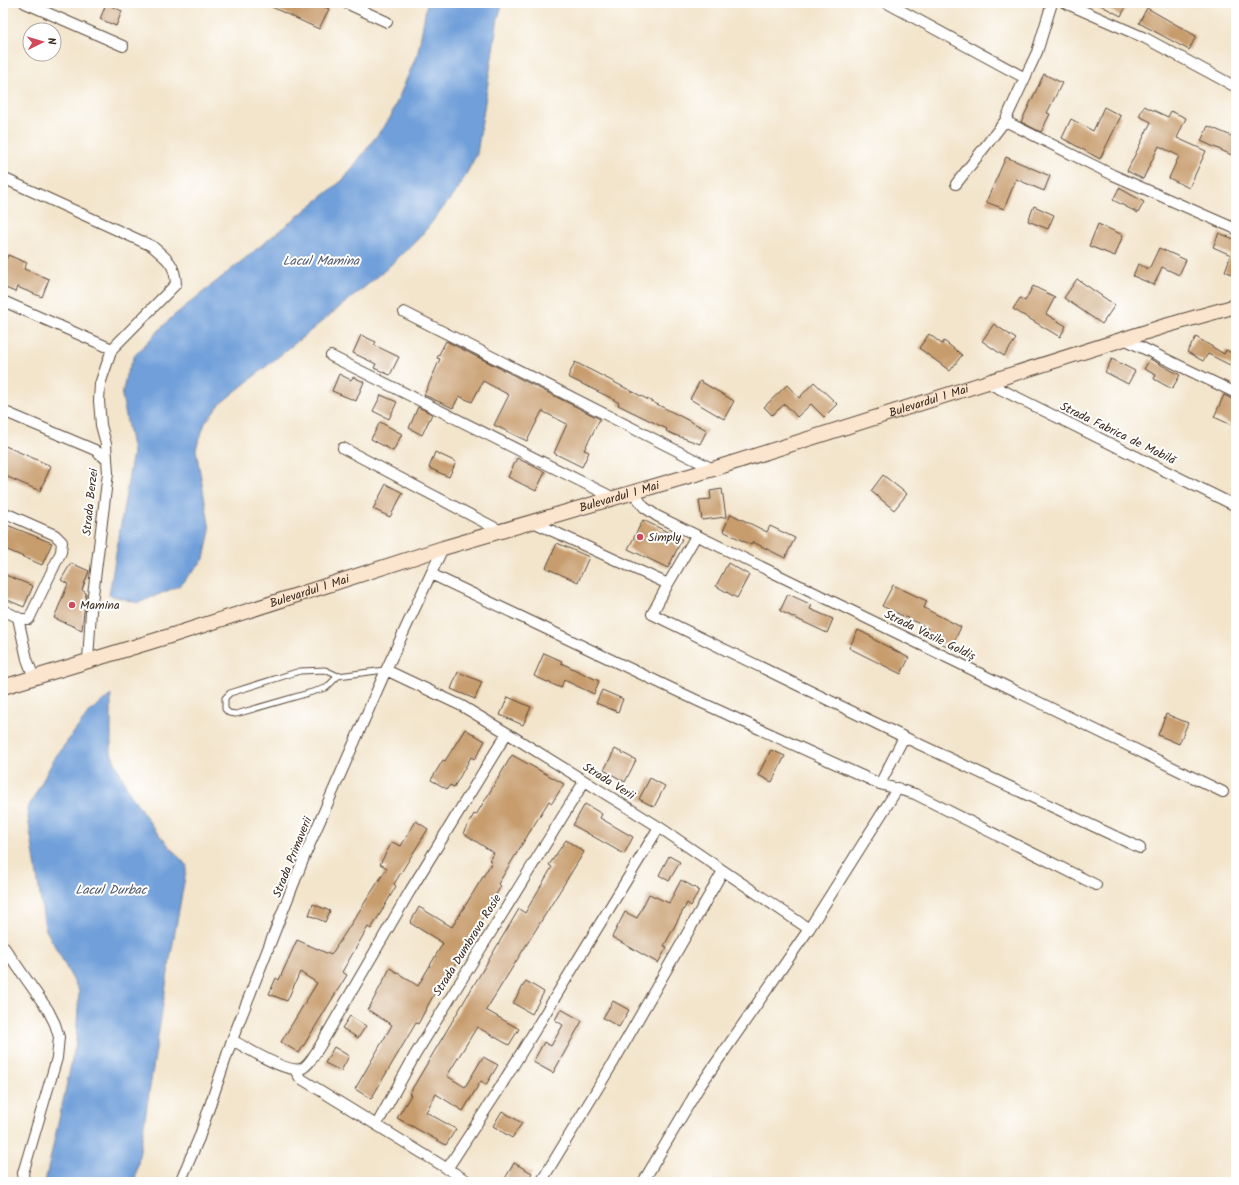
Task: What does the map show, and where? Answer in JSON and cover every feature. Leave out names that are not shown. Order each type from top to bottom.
[{"type":"main road","name":"Bulevardul 1 Mai","points":[[3,687],[442,548],[712,469],[1124,339],[1202,315],[1235,307]]},
{"type":"street","points":[[25,3],[123,46]]},
{"type":"street","points":[[346,3],[387,22]]},
{"type":"street","points":[[886,3],[1024,78]]},
{"type":"street","points":[[956,184],[1004,121],[1044,36],[1052,3]]},
{"type":"street","points":[[1065,3],[1145,38],[1236,87]]},
{"type":"street","points":[[1004,121],[1113,175],[1236,229]]},
{"type":"street","points":[[3,178],[152,246],[171,262],[176,274],[176,284],[112,349],[100,384],[99,401],[106,459]]},
{"type":"street","points":[[3,301],[112,349]]},
{"type":"street","points":[[404,312],[712,469]]},
{"type":"street","points":[[1124,339],[1236,392]]},
{"type":"street","points":[[331,356],[614,498]]},
{"type":"street","name":"Strada Fabrica de Mobilă","points":[[988,383],[1236,506]]},
{"type":"street","name":"Strada Berzei","points":[[3,411],[95,450],[106,459],[108,474],[92,597],[88,661]]},
{"type":"street","points":[[343,448],[501,531]]},
{"type":"street","name":"Strada Vasile Goldiș","points":[[633,492],[644,507],[657,516],[696,536],[1223,792]]},
{"type":"street","points":[[3,512],[55,535],[62,542],[61,552],[34,612],[29,619],[18,618],[3,610]]},
{"type":"street","points":[[533,522],[668,584]]},
{"type":"street","points":[[696,536],[652,614],[904,737],[1140,848]]},
{"type":"street","name":"Strada Primaverii","points":[[180,1182],[199,1138],[232,1040],[305,855],[386,670],[442,548]]},
{"type":"street","points":[[431,574],[698,701],[880,784],[915,794],[1096,885]]},
{"type":"street","points":[[18,618],[27,659],[34,678]]},
{"type":"street","name":"Strada Verii","points":[[386,670],[462,706],[507,733],[659,827],[809,929]]},
{"type":"street","points":[[232,1040],[285,1067],[295,1070],[302,1068],[308,1063],[320,1046],[410,891],[507,733]]},
{"type":"street","points":[[880,784],[904,737]]},
{"type":"street","name":"Strada Dumbrava Rosie","points":[[377,1124],[415,1055],[584,782]]},
{"type":"street","points":[[643,1182],[698,1089],[809,929],[898,788]]},
{"type":"street","points":[[447,1168],[496,1094],[659,827]]},
{"type":"street","points":[[541,1182],[613,1062],[723,871]]},
{"type":"street","points":[[3,946],[48,1010],[56,1024],[59,1037],[56,1058],[23,1173],[24,1182]]},
{"type":"street","points":[[295,1070],[300,1078],[469,1182]]},
{"type":"lane","points":[[338,676],[326,688],[244,712],[236,714],[229,713],[225,709],[226,698],[230,693],[300,671],[325,670],[338,676],[386,670]]},
{"type":"water","name":"Lacul Mamina","points":[[427,3],[503,3],[498,18],[477,154],[458,189],[420,237],[382,273],[221,403],[205,423],[196,449],[210,530],[204,559],[179,586],[138,603],[109,595],[133,452],[122,396],[126,375],[135,355],[172,317],[344,179],[390,118],[418,52]]},
{"type":"water","name":"Lacul Durbac","points":[[111,695],[111,753],[129,792],[155,830],[187,866],[171,954],[135,1182],[45,1182],[76,1042],[79,991],[45,928],[27,810],[54,759],[90,711]]},
{"type":"building","points":[[263,3],[316,3],[329,9],[319,29]]},
{"type":"building","points":[[1096,3],[1128,3],[1121,16]]},
{"type":"building","points":[[106,4],[122,11],[116,26],[100,19]]},
{"type":"building","points":[[1147,8],[1196,36],[1189,50],[1139,23]]},
{"type":"building","points":[[1044,74],[1062,83],[1047,113],[1050,114],[1041,132],[1021,122]]},
{"type":"building","points":[[1144,106],[1168,117],[1171,111],[1186,118],[1177,138],[1206,151],[1189,188],[1169,178],[1179,156],[1159,146],[1143,179],[1127,171],[1151,122],[1139,116]]},
{"type":"building","points":[[1104,107],[1121,116],[1100,159],[1062,138],[1071,119],[1093,131]]},
{"type":"building","points":[[1208,126],[1236,138],[1236,157],[1201,141]]},
{"type":"building","points":[[1006,157],[1050,176],[1044,191],[1016,179],[1004,209],[986,202]]},
{"type":"building","points":[[1119,188],[1144,202],[1138,213],[1113,200]]},
{"type":"building","points":[[1034,206],[1054,215],[1048,229],[1028,221]]},
{"type":"building","points":[[1098,224],[1123,235],[1115,256],[1089,246]]},
{"type":"building","points":[[1219,233],[1236,240],[1236,276],[1225,271],[1231,255],[1213,247]]},
{"type":"building","points":[[1159,248],[1186,260],[1179,275],[1162,267],[1154,285],[1133,276],[1138,264],[1149,269]]},
{"type":"building","points":[[8,255],[27,263],[24,269],[49,279],[42,297],[17,287],[15,292],[3,287],[3,266]]},
{"type":"building","points":[[1077,279],[1115,305],[1102,324],[1064,298]]},
{"type":"building","points":[[1033,286],[1055,297],[1046,314],[1066,326],[1060,337],[1013,309],[1020,298],[1025,301]]},
{"type":"building","points":[[994,324],[1016,339],[1004,356],[982,341]]},
{"type":"building","points":[[929,334],[942,344],[944,341],[962,355],[950,371],[919,348]]},
{"type":"building","points":[[361,335],[376,342],[374,345],[399,357],[390,375],[374,368],[376,364],[353,353]]},
{"type":"building","points":[[1196,337],[1224,354],[1226,350],[1236,355],[1236,368],[1208,354],[1203,361],[1187,352]]},
{"type":"building","points":[[446,341],[600,419],[584,450],[589,452],[582,467],[554,453],[567,424],[542,411],[527,441],[494,425],[509,395],[483,381],[472,402],[459,396],[453,408],[424,395],[440,359],[437,358]]},
{"type":"building","points":[[1112,359],[1135,371],[1128,384],[1105,372]]},
{"type":"building","points":[[1150,359],[1180,375],[1172,389],[1154,379],[1156,375],[1144,369]]},
{"type":"building","points":[[575,362],[707,430],[700,444],[666,431],[667,429],[618,405],[619,403],[611,398],[568,377]]},
{"type":"building","points":[[339,374],[351,380],[353,377],[364,382],[356,401],[332,391]]},
{"type":"building","points":[[700,381],[734,401],[724,419],[690,399]]},
{"type":"building","points":[[814,382],[837,404],[824,417],[811,404],[797,417],[785,404],[772,415],[764,407],[787,385],[799,398]]},
{"type":"building","points":[[381,395],[397,402],[389,419],[373,411]]},
{"type":"building","points":[[1224,395],[1236,401],[1236,427],[1214,417]]},
{"type":"building","points":[[418,407],[432,414],[422,435],[409,428]]},
{"type":"building","points":[[380,422],[402,434],[393,451],[371,439]]},
{"type":"building","points":[[3,445],[51,466],[40,491],[3,475]]},
{"type":"building","points":[[435,452],[456,462],[449,477],[429,468]]},
{"type":"building","points":[[517,458],[545,472],[536,491],[508,477]]},
{"type":"building","points":[[883,475],[907,494],[894,510],[871,491]]},
{"type":"building","points":[[386,484],[403,493],[390,517],[373,509]]},
{"type":"building","points":[[722,489],[726,517],[702,520],[699,500],[711,499],[710,491]]},
{"type":"building","points":[[731,514],[767,532],[770,526],[795,538],[785,558],[753,542],[751,545],[723,531]]},
{"type":"building","points":[[643,520],[682,539],[668,568],[628,549]]},
{"type":"building","points":[[7,525],[52,543],[42,565],[3,548],[3,535]]},
{"type":"building","points":[[557,543],[589,557],[578,582],[546,568]]},
{"type":"building","name":"Mamina","points":[[71,563],[89,571],[82,590],[86,593],[82,630],[54,618],[68,584],[61,580]]},
{"type":"building","points":[[728,563],[749,575],[737,598],[716,586]]},
{"type":"building","points":[[3,574],[33,586],[24,607],[3,598]]},
{"type":"building","points":[[893,585],[927,601],[924,608],[961,627],[951,648],[925,635],[928,628],[882,606]]},
{"type":"building","points":[[788,594],[812,605],[810,609],[833,619],[827,633],[780,611]]},
{"type":"building","points":[[858,630],[909,658],[901,674],[849,648]]},
{"type":"building","points":[[544,653],[599,681],[594,694],[564,680],[561,688],[534,676]]},
{"type":"building","points":[[458,672],[482,682],[475,699],[451,689]]},
{"type":"building","points":[[602,690],[623,699],[618,712],[596,703]]},
{"type":"building","points":[[508,697],[531,707],[523,725],[500,715]]},
{"type":"building","points":[[1166,714],[1188,723],[1179,744],[1158,735]]},
{"type":"building","points":[[465,729],[485,741],[475,759],[471,757],[454,787],[450,785],[447,789],[431,780]]},
{"type":"building","points":[[615,749],[636,760],[625,782],[604,770]]},
{"type":"building","points":[[771,750],[785,756],[772,782],[758,775]]},
{"type":"building","points":[[512,755],[564,784],[552,803],[549,801],[521,846],[498,884],[501,886],[464,950],[442,987],[439,985],[418,1024],[416,1023],[371,1099],[355,1089],[392,1025],[368,1010],[390,968],[418,986],[443,943],[410,923],[419,907],[452,927],[492,862],[489,860],[494,853],[463,833],[474,814],[476,815]]},
{"type":"building","points":[[650,778],[665,786],[654,807],[639,799]]},
{"type":"building","points":[[585,804],[602,814],[600,818],[633,837],[624,854],[573,825]]},
{"type":"building","points":[[416,821],[428,829],[394,884],[396,886],[371,929],[368,927],[342,972],[347,975],[299,1053],[281,1042],[317,983],[300,972],[287,1001],[269,994],[276,978],[279,980],[297,940],[331,955],[387,868],[380,864],[392,842],[401,846]]},
{"type":"building","points":[[566,840],[584,852],[486,1010],[519,1029],[509,1045],[477,1027],[447,1076],[465,1087],[483,1057],[498,1065],[486,1085],[481,1081],[463,1111],[436,1094],[426,1112],[456,1129],[446,1145],[397,1118],[411,1095],[409,1094],[519,909],[525,913],[552,867],[549,865]]},
{"type":"building","points":[[669,856],[680,862],[669,881],[659,875]]},
{"type":"building","points":[[681,880],[699,890],[691,906],[687,903],[664,946],[667,947],[658,963],[612,937],[625,912],[637,918],[649,894],[669,903]]},
{"type":"building","points":[[313,904],[330,911],[325,922],[309,915]]},
{"type":"building","points":[[526,981],[544,992],[532,1014],[513,1003]]},
{"type":"building","points":[[613,1001],[629,1010],[619,1027],[603,1018]]},
{"type":"building","points":[[561,1009],[582,1021],[553,1073],[533,1062],[544,1042],[551,1046],[563,1025],[555,1020]]},
{"type":"building","points":[[350,1016],[366,1026],[358,1038],[342,1028]]},
{"type":"building","points":[[334,1047],[349,1056],[341,1071],[325,1063]]},
{"type":"building","points":[[502,1111],[522,1123],[512,1138],[493,1126]]},
{"type":"building","points":[[514,1163],[532,1173],[527,1182],[503,1182]]},
{"type":"place","name":"Simply","points":[[640,537]]},
{"type":"place","name":"Mamina","points":[[72,605]]}]
